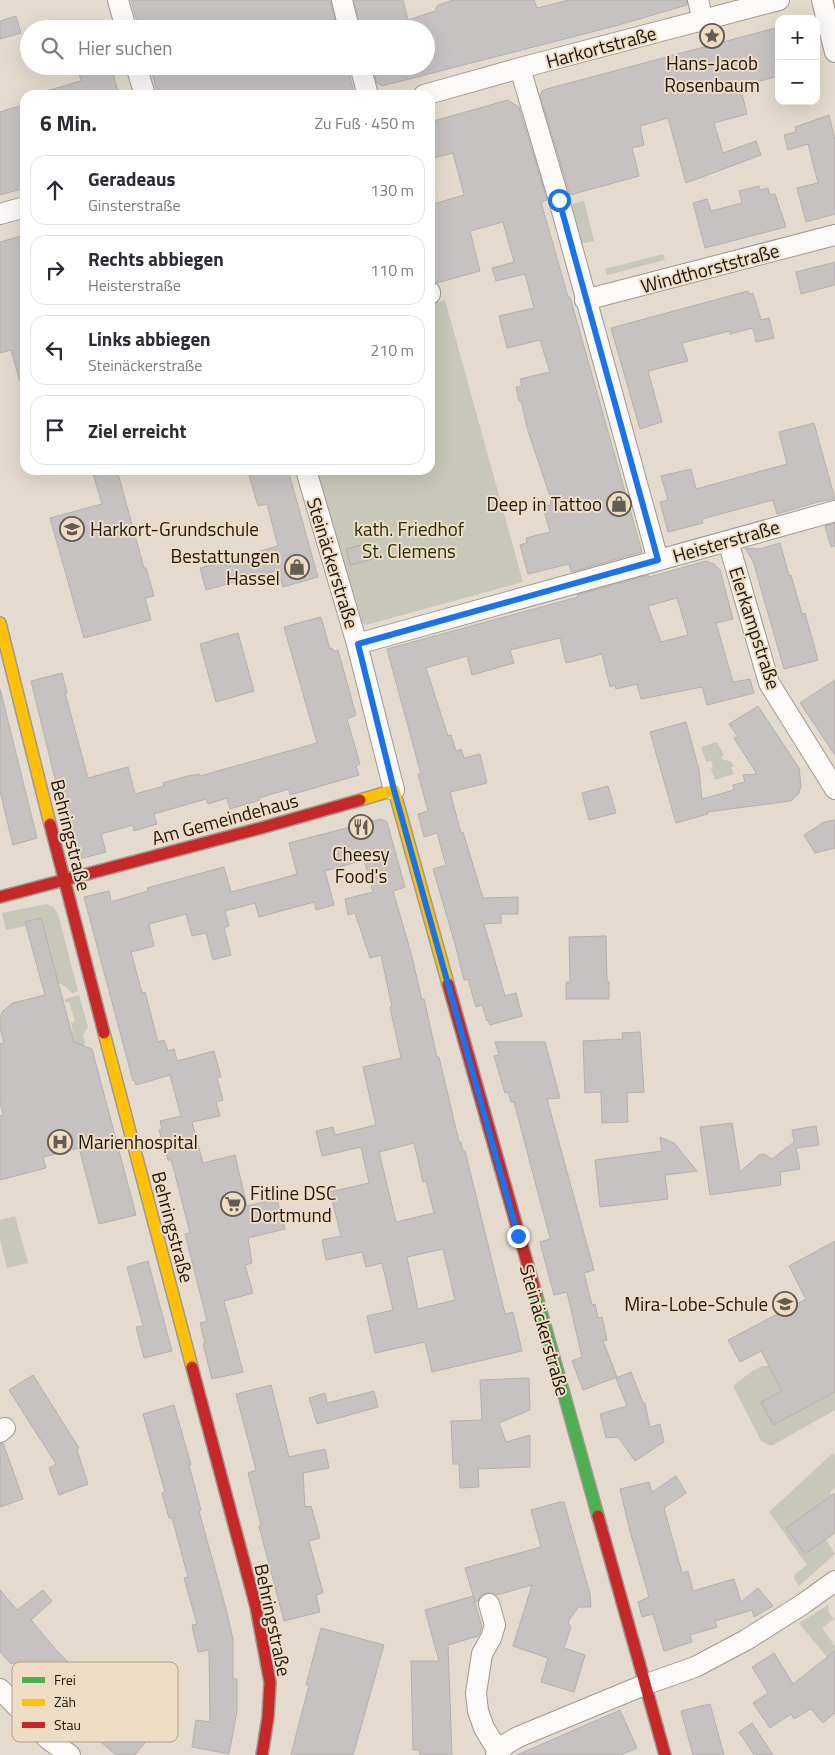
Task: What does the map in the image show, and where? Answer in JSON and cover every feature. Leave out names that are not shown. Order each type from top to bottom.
[{"type":"street","points":[[118,0],[124,20]]},
{"type":"street","points":[[342,0],[348,20]]},
{"type":"street","points":[[698,0],[703,20]]},
{"type":"street","name":"Harkortstraße","points":[[435,92],[779,0]]},
{"type":"street","points":[[822,0],[835,52]]},
{"type":"street","points":[[520,68],[557,194],[585,300],[649,563]]},
{"type":"street","points":[[139,75],[143,90]]},
{"type":"street","points":[[362,75],[367,90]]},
{"type":"street","points":[[0,214],[20,208]]},
{"type":"street","name":"Windthorststraße","points":[[585,300],[835,235]]},
{"type":"street","name":"Steinäckerstraße","points":[[307,475],[358,644],[394,790],[665,1755]]},
{"type":"street","name":"Heisterstraße","points":[[358,644],[835,511]]},
{"type":"street","name":"Eierkampstraße","points":[[728,541],[769,683],[835,789]]},
{"type":"street","name":"Behringstraße","points":[[0,623],[64,881],[256,1607],[270,1682],[268,1717],[262,1755]]},
{"type":"street","name":"Am Gemeindehaus","points":[[0,897],[394,790]]},
{"type":"street","points":[[489,1604],[495,1625],[491,1638],[482,1654],[476,1693],[478,1711],[484,1728],[497,1753],[518,1737],[644,1685],[695,1667],[746,1640],[835,1581]]},
{"type":"street","points":[[0,1689],[12,1702]]},
{"type":"street","points":[[52,1742],[70,1755]]},
{"type":"green space","points":[[584,201],[594,241],[581,244],[571,204]]},
{"type":"green space","points":[[663,254],[665,260],[607,275],[605,269]]},
{"type":"green space","name":"kath. Friedhof St. Clemens","points":[[445,300],[523,582],[366,625],[361,623],[318,475],[435,475],[435,303]]},
{"type":"green space","points":[[717,742],[724,755],[721,758],[730,761],[734,766],[731,768],[734,774],[715,780],[711,769],[713,766],[711,761],[706,762],[701,747]]},
{"type":"green space","points":[[46,904],[53,907],[58,914],[78,991],[72,993],[65,986],[56,982],[55,971],[41,918],[25,922],[26,926],[6,930],[2,913]]},
{"type":"green space","points":[[79,995],[88,1027],[83,1034],[85,1043],[80,1054],[68,1033],[73,1031],[71,1023],[75,1021],[69,1002],[65,1002],[65,999]]},
{"type":"green space","points":[[15,1216],[28,1263],[7,1268],[0,1240],[0,1220]]},
{"type":"green space","points":[[762,1366],[769,1366],[782,1391],[773,1425],[835,1392],[835,1410],[773,1445],[761,1441],[733,1386],[752,1371]]},
{"type":"green space","points":[[833,1453],[835,1457],[835,1488],[830,1492],[832,1495],[786,1528],[805,1554],[826,1539],[835,1554],[799,1586],[794,1578],[795,1574],[807,1565],[769,1512]]},
{"type":"green space","points":[[828,1605],[829,1613],[834,1619],[822,1628],[835,1646],[835,1667],[799,1623]]},
{"type":"building","points":[[131,0],[330,0],[335,20],[137,20]]},
{"type":"building","points":[[354,0],[403,0],[408,20],[359,20]]},
{"type":"building","points":[[453,0],[534,0],[537,8],[569,0],[686,0],[687,5],[615,26],[435,72],[435,20],[408,20],[435,11],[438,5]]},
{"type":"building","points":[[16,16],[20,33],[0,39],[0,21]]},
{"type":"building","points":[[775,28],[775,77],[740,86],[747,114],[714,123],[723,153],[756,141],[761,155],[686,183],[668,118],[640,126],[644,145],[632,148],[639,176],[570,195],[540,95],[543,90]]},
{"type":"building","points":[[79,75],[113,75],[118,90],[50,90],[81,81]]},
{"type":"building","points":[[152,75],[349,75],[353,90],[157,90]]},
{"type":"building","points":[[375,75],[425,75],[382,86],[377,83]]},
{"type":"building","points":[[508,100],[519,107],[547,200],[541,202],[568,297],[570,297],[642,552],[571,572],[569,564],[528,574],[520,545],[527,543],[526,538],[550,532],[543,507],[551,505],[550,496],[528,431],[516,387],[522,386],[520,379],[550,372],[540,340],[507,348],[499,316],[534,308],[525,274],[496,281],[492,268],[514,262],[503,222],[470,231],[480,271],[437,283],[435,282],[435,204],[464,195],[453,153],[435,158],[435,121]]},
{"type":"building","points":[[20,106],[20,189],[0,195],[0,112]]},
{"type":"building","points":[[829,115],[835,140],[835,214],[806,222],[797,188],[818,183],[808,144],[788,150],[784,135],[796,132],[795,127]]},
{"type":"building","points":[[759,186],[760,190],[768,188],[770,195],[775,194],[786,227],[705,248],[693,203],[707,199],[711,211],[742,203],[739,191]]},
{"type":"building","points":[[20,236],[20,382],[11,350],[0,353],[0,242]]},
{"type":"building","points":[[835,262],[835,285],[801,294],[796,272]]},
{"type":"building","points":[[748,291],[749,294],[753,293],[761,320],[769,318],[774,338],[756,342],[753,328],[730,334],[730,331],[682,343],[688,361],[648,371],[662,422],[640,429],[611,328]]},
{"type":"building","points":[[814,423],[835,499],[777,514],[773,500],[702,519],[703,523],[668,532],[660,502],[668,500],[661,476],[691,469],[696,489],[787,464],[779,432]]},
{"type":"building","points":[[93,475],[118,475],[144,568],[146,568],[154,596],[145,598],[151,620],[84,638],[50,518],[102,504]]},
{"type":"building","points":[[249,475],[289,475],[318,577],[283,587],[278,570],[206,590],[200,568],[278,546],[267,504],[258,506]]},
{"type":"building","points":[[835,523],[835,546],[831,547],[825,526]]},
{"type":"building","points":[[369,543],[373,559],[350,565],[346,549]]},
{"type":"building","points":[[780,543],[802,614],[805,613],[818,660],[784,669],[753,561],[745,548],[759,549]]},
{"type":"building","points":[[706,561],[714,564],[720,570],[733,619],[716,623],[733,682],[750,679],[754,693],[707,705],[702,687],[641,699],[637,684],[616,689],[615,685],[610,687],[602,654],[566,663],[560,638],[510,650],[514,663],[472,675],[467,656],[426,668],[448,736],[451,735],[456,751],[461,749],[464,758],[480,754],[487,783],[450,792],[461,833],[463,832],[483,898],[518,897],[518,914],[501,914],[501,923],[484,924],[505,996],[516,993],[522,1016],[490,1025],[482,1005],[476,1007],[468,979],[464,980],[433,869],[446,865],[437,833],[424,837],[418,814],[428,811],[418,774],[421,774],[387,649],[578,597],[577,595],[648,575],[649,577]],"holes":[[[677,598],[688,635],[661,642],[648,606]]]},
{"type":"building","points":[[321,617],[330,649],[332,648],[333,651],[338,650],[356,715],[347,719],[360,764],[356,766],[359,775],[290,795],[289,789],[230,809],[227,798],[208,804],[206,799],[154,814],[157,824],[134,831],[133,825],[101,834],[106,852],[75,860],[31,681],[62,673],[67,693],[65,693],[88,778],[128,767],[135,794],[164,786],[163,783],[188,776],[199,774],[200,776],[317,743],[284,627]]},
{"type":"building","points":[[238,633],[254,691],[216,702],[200,644]]},
{"type":"building","points":[[835,680],[835,755],[800,703]]},
{"type":"building","points":[[0,689],[37,838],[13,845],[0,791]]},
{"type":"building","points":[[758,706],[799,768],[801,786],[799,793],[791,801],[707,812],[708,814],[676,823],[650,732],[686,722],[699,770],[702,799],[734,790],[733,785],[745,782],[743,775],[757,774],[734,738],[738,737],[729,724]]},
{"type":"building","points":[[608,786],[616,813],[589,820],[582,793]]},
{"type":"building","points":[[381,819],[387,822],[405,887],[393,891],[422,1000],[424,999],[459,1142],[461,1142],[463,1152],[465,1151],[505,1314],[513,1312],[522,1351],[432,1372],[425,1342],[375,1353],[367,1316],[393,1310],[382,1263],[366,1267],[362,1252],[326,1260],[322,1240],[341,1236],[330,1192],[369,1183],[361,1147],[322,1156],[316,1131],[333,1127],[335,1135],[376,1125],[363,1067],[401,1058],[381,955],[370,958],[355,913],[348,915],[345,899],[373,892],[364,860],[325,871],[334,905],[316,910],[314,902],[259,917],[255,903],[225,911],[229,926],[224,928],[231,955],[213,960],[206,933],[192,936],[186,914],[149,924],[154,946],[131,952],[142,993],[145,992],[158,1042],[164,1040],[168,1051],[174,1049],[177,1061],[214,1051],[221,1077],[217,1078],[223,1100],[216,1102],[220,1116],[192,1122],[203,1163],[235,1155],[247,1206],[277,1199],[285,1229],[248,1238],[252,1263],[245,1265],[253,1293],[224,1301],[243,1372],[212,1379],[200,1323],[207,1321],[185,1234],[190,1233],[171,1160],[168,1160],[159,1130],[162,1129],[160,1121],[181,1116],[170,1075],[136,1085],[133,1081],[84,897],[109,891],[111,902],[148,891],[147,888],[224,867],[231,892],[273,881],[297,874],[289,843]],"holes":[[[414,1143],[423,1182],[426,1181],[434,1213],[396,1222],[379,1152]],[[443,1249],[455,1300],[418,1309],[407,1257]]]},
{"type":"building","points":[[835,820],[835,848],[815,853],[804,835],[824,822]]},
{"type":"building","points":[[41,918],[74,1042],[92,1049],[136,1215],[99,1224],[79,1148],[43,1157],[46,1168],[0,1180],[0,1116],[3,1115],[0,1102],[0,1044],[4,1043],[0,1028],[0,1017],[3,1011],[13,1003],[45,995],[25,922]]},
{"type":"building","points":[[606,936],[609,999],[566,999],[566,982],[570,982],[569,937]]},
{"type":"building","points":[[640,1032],[644,1092],[627,1093],[628,1122],[602,1123],[601,1092],[585,1093],[583,1041],[623,1039],[622,1033]]},
{"type":"building","points":[[495,1042],[545,1042],[560,1098],[547,1099],[594,1270],[584,1273],[592,1305],[595,1304],[598,1318],[602,1317],[607,1340],[603,1341],[617,1377],[583,1390],[572,1361],[582,1357],[567,1292],[554,1295],[540,1242],[550,1239],[549,1234],[514,1102],[511,1102],[508,1092],[505,1093],[494,1056],[499,1055]]},
{"type":"building","points":[[732,1123],[740,1172],[759,1155],[764,1154],[772,1159],[794,1142],[792,1130],[816,1126],[819,1145],[796,1148],[800,1169],[780,1172],[781,1185],[710,1195],[700,1127]]},
{"type":"building","points":[[660,1137],[674,1143],[697,1171],[665,1175],[668,1199],[600,1207],[595,1160],[662,1151]]},
{"type":"building","points":[[835,1241],[835,1392],[773,1425],[761,1402],[782,1391],[769,1366],[761,1351],[740,1362],[728,1340],[806,1299],[789,1266]]},
{"type":"building","points":[[148,1261],[172,1351],[144,1358],[136,1327],[143,1326],[127,1267]]},
{"type":"building","points":[[631,1372],[643,1403],[645,1403],[650,1427],[660,1424],[664,1442],[635,1461],[618,1437],[606,1438],[600,1414],[627,1406],[616,1378]]},
{"type":"building","points":[[33,1375],[79,1448],[77,1450],[88,1484],[59,1495],[49,1468],[56,1464],[9,1390]]},
{"type":"building","points":[[529,1378],[530,1410],[499,1423],[506,1442],[530,1435],[530,1467],[478,1469],[479,1487],[460,1488],[459,1464],[453,1464],[451,1421],[482,1420],[480,1380]]},
{"type":"building","points":[[271,1385],[289,1457],[325,1449],[329,1468],[303,1473],[305,1507],[311,1506],[320,1538],[309,1541],[323,1593],[316,1595],[320,1612],[284,1621],[259,1526],[261,1525],[248,1473],[256,1470],[236,1394]]},
{"type":"building","points":[[374,1391],[378,1407],[317,1424],[309,1398],[325,1393],[327,1403]]},
{"type":"building","points":[[174,1405],[191,1465],[189,1465],[201,1510],[199,1511],[233,1639],[233,1679],[237,1679],[237,1711],[229,1754],[192,1747],[196,1720],[210,1722],[209,1650],[198,1652],[192,1625],[197,1624],[184,1578],[188,1577],[172,1518],[169,1518],[162,1493],[165,1492],[143,1414]]},
{"type":"building","points":[[3,1443],[23,1499],[0,1507],[0,1444]]},
{"type":"building","points":[[676,1476],[686,1493],[664,1508],[682,1573],[688,1571],[693,1591],[734,1579],[741,1602],[758,1588],[773,1606],[754,1617],[752,1610],[715,1621],[717,1627],[690,1635],[692,1642],[664,1651],[653,1614],[642,1617],[638,1602],[649,1597],[620,1489],[649,1482],[652,1492]]},
{"type":"building","points":[[835,1493],[835,1533],[805,1554],[786,1528]]},
{"type":"building","points":[[564,1502],[590,1594],[591,1607],[578,1607],[568,1622],[571,1627],[564,1648],[585,1655],[574,1692],[541,1682],[548,1658],[513,1646],[532,1585],[497,1595],[491,1592],[485,1593],[475,1602],[465,1568],[541,1547],[531,1510]]},
{"type":"building","points":[[0,1590],[17,1610],[43,1590],[52,1601],[31,1620],[68,1662],[12,1662],[11,1664],[0,1652]]},
{"type":"building","points":[[473,1596],[482,1627],[480,1633],[478,1636],[448,1645],[452,1755],[420,1755],[419,1750],[413,1750],[411,1661],[439,1661],[425,1610]]},
{"type":"building","points":[[321,1628],[384,1645],[353,1755],[291,1755]]},
{"type":"building","points":[[835,1651],[835,1713],[823,1723],[811,1709],[794,1719],[791,1714],[770,1728],[753,1703],[768,1693],[752,1667],[774,1653],[793,1684]]},
{"type":"building","points":[[710,1704],[724,1755],[693,1755],[681,1711]]},
{"type":"building","points":[[620,1710],[637,1748],[621,1755],[517,1755]]},
{"type":"building","points":[[752,1723],[773,1755],[754,1755],[739,1732]]},
{"type":"building","points":[[101,1742],[146,1742],[135,1755],[116,1755]]},
{"type":"traffic: fast","points":[[536,1294],[598,1516]]},
{"type":"traffic: slow","points":[[0,623],[50,824]]},
{"type":"traffic: slow","points":[[360,800],[394,790],[448,984]]},
{"type":"traffic: slow","points":[[104,1033],[192,1367]]},
{"type":"traffic: jam","points":[[0,897],[360,800]]},
{"type":"traffic: jam","points":[[50,824],[104,1033]]},
{"type":"traffic: jam","points":[[448,984],[536,1294]]},
{"type":"traffic: jam","points":[[192,1367],[256,1607],[270,1682],[268,1717],[262,1755]]},
{"type":"traffic: jam","points":[[598,1516],[665,1755]]},
{"type":"place","name":"Hans-Jacob Rosenbaum","points":[[712,36]]},
{"type":"place","name":"Deep in Tattoo","points":[[619,504]]},
{"type":"place","name":"Harkort-Grundschule","points":[[72,529]]},
{"type":"place","name":"Bestattungen Hassel","points":[[297,567]]},
{"type":"place","name":"Cheesy Food's","points":[[361,827]]},
{"type":"place","name":"Marienhospital","points":[[60,1142]]},
{"type":"place","name":"Fitline DSC Dortmund","points":[[233,1204]]},
{"type":"place","name":"Mira-Lobe-Schule","points":[[785,1304]]},
{"type":"route","points":[[518,1236],[394,790],[358,644],[658,560],[559,200]]}]
